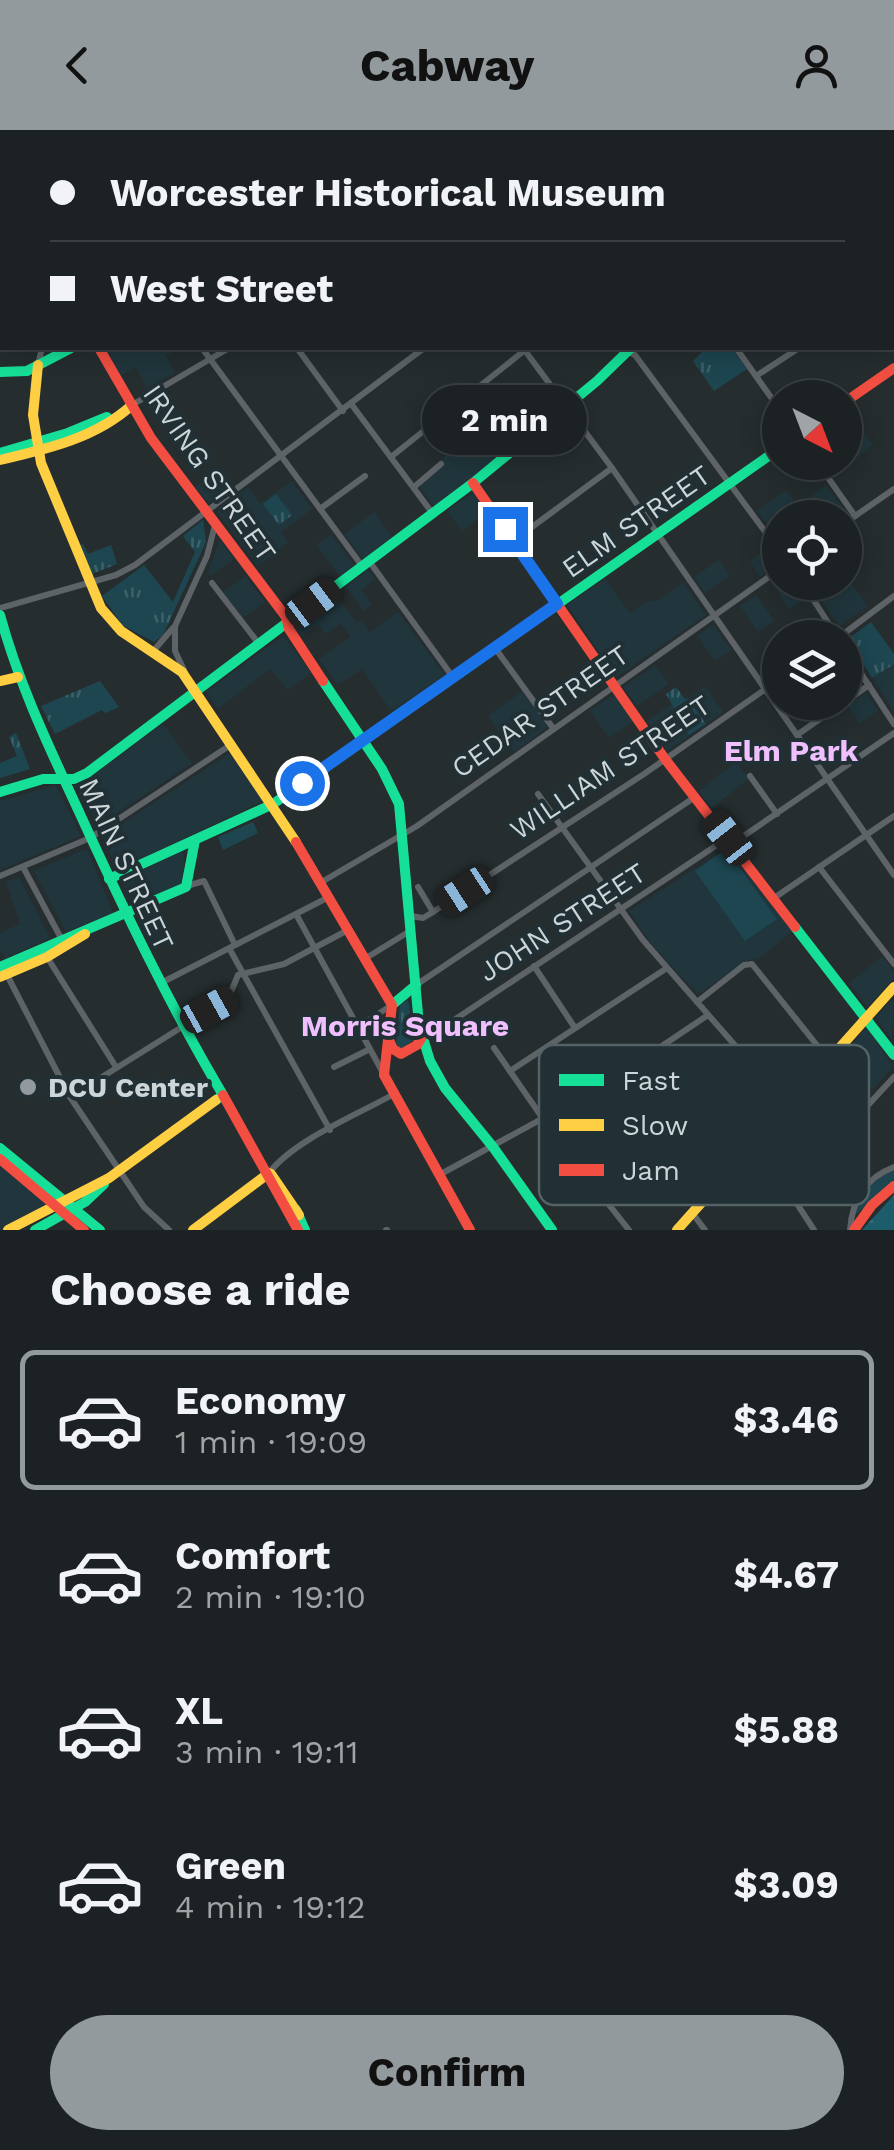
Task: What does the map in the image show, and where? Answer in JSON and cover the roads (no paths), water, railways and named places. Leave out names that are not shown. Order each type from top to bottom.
[{"type":"main road","points":[[0,372],[20,373],[63,350]]},
{"type":"main road","name":"IRVING STREET","points":[[100,350],[151,438],[288,622],[288,629],[397,798],[404,834],[420,1031],[445,1088],[492,1145],[552,1230]]},
{"type":"main road","points":[[0,792],[43,779],[74,778],[87,772],[473,483],[567,406],[626,350]]},
{"type":"main road","points":[[38,365],[33,410],[37,447],[48,484],[89,582],[116,625],[155,649],[196,690],[273,804],[364,958],[396,1004]]},
{"type":"main road","points":[[862,390],[894,368]]},
{"type":"main road","points":[[0,456],[37,447],[132,405]]},
{"type":"main road","name":"ELM STREET","points":[[109,880],[273,804],[762,461]]},
{"type":"main road","points":[[473,483],[665,759],[894,1056]]},
{"type":"main road","name":"MAIN STREET","points":[[0,611],[18,676],[124,915],[182,1026],[296,1210],[304,1230]]},
{"type":"main road","points":[[0,680],[18,676]]},
{"type":"main road","points":[[2,970],[187,886],[190,850],[195,840]]},
{"type":"main road","points":[[2,970],[48,957],[96,928]]},
{"type":"main road","points":[[416,985],[396,1004],[384,1075],[470,1230]]},
{"type":"main road","points":[[842,1045],[894,986]]},
{"type":"main road","points":[[396,1004],[410,996],[417,1004]]},
{"type":"main road","points":[[389,1038],[392,1048],[401,1054],[417,1044],[420,1031]]},
{"type":"main road","points":[[36,1230],[223,1095]]},
{"type":"main road","points":[[0,1148],[84,1230]]},
{"type":"main road","points":[[0,1159],[100,1230]]},
{"type":"main road","points":[[193,1230],[269,1172]]},
{"type":"main road","name":"MAIN STREET","points":[[269,1172],[270,1182],[304,1230]]},
{"type":"main road","points":[[852,1230],[894,1186]]},
{"type":"main road","points":[[677,1230],[699,1205]]},
{"type":"main road","points":[[8,1230],[65,1208]]},
{"type":"street","points":[[38,365],[42,350]]},
{"type":"street","points":[[204,350],[320,510],[452,676]]},
{"type":"street","points":[[132,405],[225,350]]},
{"type":"street","points":[[298,350],[343,411]]},
{"type":"street","points":[[0,611],[116,575],[135,565],[421,350]]},
{"type":"street","points":[[391,457],[523,350]]},
{"type":"street","points":[[525,350],[612,468],[762,686]]},
{"type":"street","points":[[628,350],[762,527]]},
{"type":"street","points":[[737,350],[762,384]]},
{"type":"street","points":[[756,376],[796,350]]},
{"type":"street","points":[[352,404],[433,514]]},
{"type":"street","points":[[414,488],[441,464]]},
{"type":"street","points":[[514,541],[612,468]]},
{"type":"street","points":[[320,510],[365,476]]},
{"type":"street","points":[[862,511],[894,489]]},
{"type":"street","points":[[155,649],[174,626],[207,556],[216,523]]},
{"type":"street","points":[[212,582],[259,644]]},
{"type":"street","name":"CEDAR STREET","points":[[320,883],[404,834],[762,582]]},
{"type":"street","points":[[861,620],[894,596]]},
{"type":"street","points":[[174,626],[175,651],[187,678]]},
{"type":"street","points":[[495,647],[553,728]]},
{"type":"street","points":[[862,675],[894,724]]},
{"type":"street","points":[[862,691],[869,686]]},
{"type":"street","name":"WILLIAM STREET","points":[[411,916],[424,918],[762,692]]},
{"type":"street","points":[[786,720],[894,874]]},
{"type":"street","points":[[797,735],[819,720]]},
{"type":"street","name":"JOHN STREET","points":[[420,1031],[437,1032],[620,910],[777,814],[894,734]]},
{"type":"street","points":[[0,876],[90,838],[233,743]]},
{"type":"street","points":[[750,776],[777,814]]},
{"type":"street","points":[[538,794],[620,910],[735,1045]]},
{"type":"street","points":[[416,985],[694,796]]},
{"type":"street","points":[[774,898],[894,816]]},
{"type":"street","points":[[23,867],[62,940]]},
{"type":"street","points":[[820,867],[894,964]]},
{"type":"street","points":[[187,886],[204,881],[242,974],[330,1130]]},
{"type":"street","points":[[418,888],[433,912]]},
{"type":"street","points":[[159,984],[329,897]]},
{"type":"street","points":[[296,914],[384,1075]]},
{"type":"street","points":[[70,1097],[228,1000],[238,975],[284,964],[348,930]]},
{"type":"street","points":[[364,958],[412,930]]},
{"type":"street","points":[[48,957],[116,1068]]},
{"type":"street","points":[[697,1002],[745,965],[752,964],[816,1045]]},
{"type":"street","points":[[534,966],[575,1028]]},
{"type":"street","points":[[549,1045],[667,968]]},
{"type":"street","points":[[2,970],[114,1175],[169,1230]]},
{"type":"street","points":[[358,1028],[396,1004]]},
{"type":"street","points":[[666,1044],[708,1014]]},
{"type":"street","points":[[494,1048],[539,1114]]},
{"type":"street","points":[[334,1068],[370,1049]]},
{"type":"street","points":[[510,1071],[539,1052]]},
{"type":"street","points":[[869,1104],[894,1077]]},
{"type":"street","points":[[269,1172],[278,1162],[394,1094]]},
{"type":"street","points":[[438,1175],[539,1120]]},
{"type":"street","points":[[869,1183],[894,1167]]},
{"type":"street","points":[[610,1205],[629,1230]]},
{"type":"street","points":[[798,1205],[814,1230]]},
{"type":"street","points":[[852,1230],[857,1205]]},
{"type":"street","points":[[692,1212],[704,1230]]},
{"type":"place","name":"DCU Center","points":[[28,1087]]},
{"type":"district","name":"Elm Park","points":[[791,751]]},
{"type":"district","name":"Morris Square","points":[[405,1026]]}]
